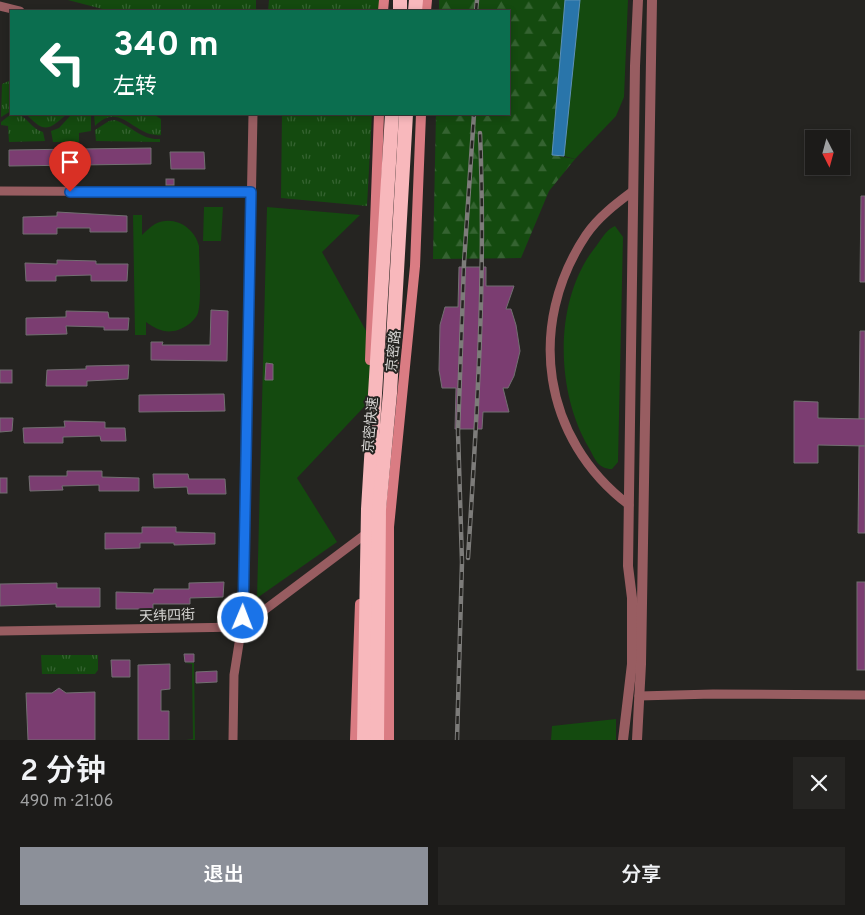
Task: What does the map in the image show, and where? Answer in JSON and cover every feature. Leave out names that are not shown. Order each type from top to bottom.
[{"type":"highway","name":"京密快速","points":[[364,740],[368,509],[392,115]]},
{"type":"highway","name":"京密快速","points":[[377,740],[379,509],[390,393],[406,115]]},
{"type":"main road","name":"京密路","points":[[355,740],[379,115]]},
{"type":"main road","name":"京密路","points":[[389,740],[389,527],[415,266],[421,115]]},
{"type":"street","points":[[623,740],[632,664],[632,598],[628,566],[633,190],[638,0]]},
{"type":"street","points":[[637,740],[652,0]]},
{"type":"street","points":[[0,6],[16,10]]},
{"type":"street","points":[[233,740],[234,675],[242,627],[254,115]]},
{"type":"street","points":[[630,505],[607,488],[587,464],[571,438],[562,420],[549,353],[551,323],[569,267],[587,234],[609,209],[633,190]]},
{"type":"street","points":[[0,191],[251,192]]},
{"type":"street","points":[[242,627],[364,536]]},
{"type":"street","name":"天纬四街","points":[[0,631],[242,627]]},
{"type":"street","points":[[639,696],[713,694],[865,696]]},
{"type":"green space","points":[[68,0],[256,0],[256,10],[106,10]]},
{"type":"green space","points":[[269,0],[380,0],[379,10],[268,10]]},
{"type":"green space","points":[[439,0],[565,0],[552,155],[575,159],[549,191],[521,258],[433,259],[436,115],[510,115],[510,10],[439,10]]},
{"type":"green space","points":[[580,0],[628,0],[624,97],[616,116],[575,159],[564,156]]},
{"type":"green space","points":[[10,80],[10,112],[1,117],[2,84]]},
{"type":"green space","points":[[10,115],[19,115],[43,132],[45,141],[9,142],[8,126],[1,125],[1,122]]},
{"type":"green space","points":[[27,115],[66,115],[55,124],[46,128],[37,124]]},
{"type":"green space","points":[[71,115],[91,115],[91,131],[79,133],[79,142],[53,142],[51,131],[59,128]]},
{"type":"green space","points":[[94,115],[155,115],[161,119],[161,135],[143,131],[120,118],[104,119],[95,126]]},
{"type":"green space","points":[[282,115],[372,115],[367,206],[281,198]]},
{"type":"green space","points":[[115,120],[142,135],[153,139],[160,139],[160,142],[96,141],[95,130],[109,121]]},
{"type":"green space","points":[[204,207],[223,207],[221,241],[203,241]]},
{"type":"green space","points":[[267,207],[360,215],[322,252],[379,354],[378,392],[297,478],[337,542],[257,598]]},
{"type":"green space","points":[[133,215],[142,215],[142,235],[155,224],[169,221],[183,224],[197,239],[200,280],[198,313],[195,319],[178,330],[161,330],[146,322],[146,335],[135,335]]},
{"type":"green space","points":[[615,226],[623,237],[618,462],[612,469],[607,469],[597,463],[578,425],[570,400],[565,373],[564,345],[566,317],[572,291],[583,267],[605,234]]},
{"type":"green space","points":[[41,655],[98,655],[98,670],[95,674],[42,674]]},
{"type":"green space","points":[[185,663],[194,663],[195,740],[186,740],[193,739],[192,664]]},
{"type":"green space","points":[[616,719],[616,740],[551,740],[552,726]]},
{"type":"water","points":[[565,0],[580,0],[564,156],[552,155]]},
{"type":"building","points":[[151,148],[151,164],[9,166],[9,150]]},
{"type":"building","points":[[170,152],[204,152],[205,169],[171,169]]},
{"type":"building","points":[[166,179],[174,179],[174,185],[166,185]]},
{"type":"building","points":[[861,196],[865,196],[865,282],[860,282]]},
{"type":"building","points":[[57,212],[127,216],[127,232],[90,232],[90,228],[57,228],[57,234],[23,234],[23,217],[57,216]]},
{"type":"building","points":[[57,260],[96,261],[96,264],[128,264],[127,281],[91,281],[91,275],[56,276],[56,281],[26,281],[25,263],[57,264]]},
{"type":"building","points":[[459,267],[486,267],[486,286],[514,286],[506,309],[511,309],[516,325],[520,351],[514,376],[508,388],[503,388],[509,412],[483,412],[482,429],[455,429],[456,388],[442,388],[439,370],[440,325],[445,307],[458,307]]},
{"type":"building","points":[[211,310],[228,311],[227,361],[151,360],[151,342],[163,342],[162,345],[210,345]]},
{"type":"building","points":[[66,311],[108,312],[109,318],[129,318],[128,330],[104,330],[104,327],[66,326],[67,334],[26,335],[26,318],[66,317]]},
{"type":"building","points":[[860,331],[865,331],[865,419],[859,419]]},
{"type":"building","points":[[266,363],[273,364],[273,380],[265,380]]},
{"type":"building","points":[[129,365],[128,379],[87,381],[87,386],[46,386],[47,370],[86,369],[86,366]]},
{"type":"building","points":[[0,370],[12,370],[12,383],[0,383]]},
{"type":"building","points":[[224,394],[225,411],[139,412],[139,395]]},
{"type":"building","points":[[794,401],[818,402],[818,418],[865,419],[865,446],[818,445],[818,463],[794,463]]},
{"type":"building","points":[[0,418],[13,418],[12,431],[0,432]]},
{"type":"building","points":[[64,421],[105,422],[105,428],[125,428],[126,441],[101,441],[100,436],[63,437],[63,443],[24,443],[23,428],[65,427]]},
{"type":"building","points":[[859,446],[865,446],[865,533],[858,533]]},
{"type":"building","points":[[67,471],[102,471],[102,477],[139,478],[139,491],[99,491],[99,485],[62,486],[63,490],[30,491],[29,476],[67,476]]},
{"type":"building","points":[[153,474],[188,474],[189,479],[225,479],[226,494],[188,494],[187,487],[154,488]]},
{"type":"building","points":[[0,478],[7,478],[7,493],[0,493]]},
{"type":"building","points":[[142,527],[176,527],[176,532],[215,533],[215,544],[174,545],[174,543],[140,543],[140,548],[105,549],[105,533],[142,533]]},
{"type":"building","points":[[224,582],[223,597],[190,598],[190,604],[153,604],[153,609],[116,609],[116,592],[153,593],[154,589],[189,589],[189,583]]},
{"type":"building","points":[[857,582],[865,582],[865,670],[857,670]]},
{"type":"building","points":[[57,583],[57,588],[100,588],[100,607],[56,607],[56,604],[0,606],[0,584]]},
{"type":"building","points":[[184,654],[194,654],[194,662],[185,662]]},
{"type":"building","points":[[111,660],[130,660],[130,677],[112,677]]},
{"type":"building","points":[[170,664],[170,689],[161,690],[161,711],[169,711],[169,740],[138,740],[138,665]]},
{"type":"building","points":[[217,671],[217,682],[196,683],[196,672]]},
{"type":"building","points":[[59,688],[66,693],[95,692],[95,740],[28,740],[26,693],[52,693]]},
{"type":"railway","points":[[476,10],[477,0]]},
{"type":"railway","points":[[457,740],[462,562],[458,432],[464,263],[474,115]]},
{"type":"railway","points":[[468,558],[481,292],[482,186],[480,133]]},
{"type":"route","points":[[70,192],[251,192],[243,618]]}]
